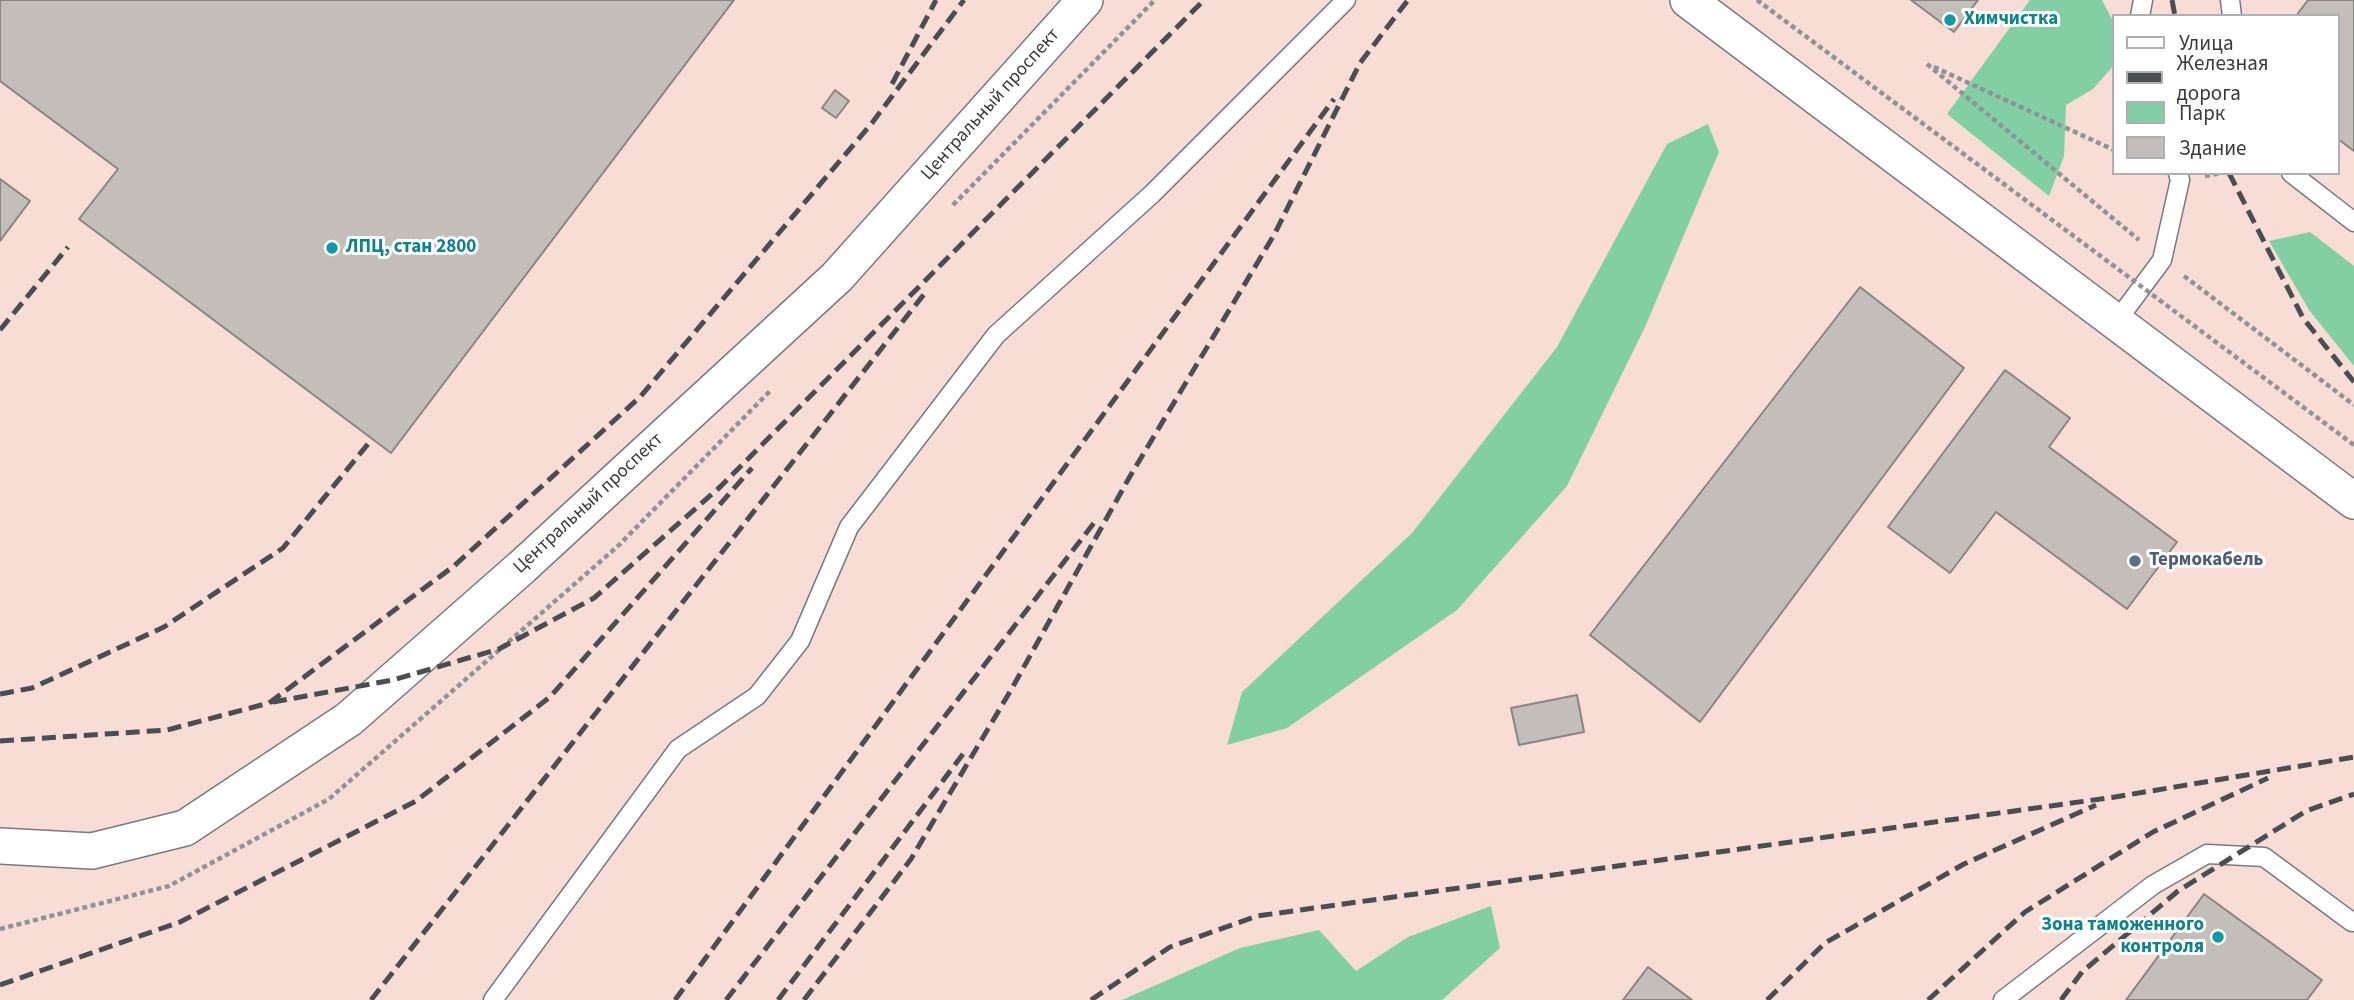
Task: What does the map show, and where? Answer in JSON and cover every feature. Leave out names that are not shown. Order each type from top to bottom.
[{"type":"street","name":"Центральный проспект","points":[[0,846],[92,851],[185,828],[349,719],[522,567],[837,277],[1085,0]]},
{"type":"street","points":[[1688,0],[2354,501]]},
{"type":"lane","points":[[493,1000],[678,749],[757,696],[800,641],[849,527],[996,335],[1152,194],[1346,0]]},
{"type":"lane","points":[[2116,323],[2162,260],[2180,180],[2179,175]]},
{"type":"lane","points":[[2294,175],[2354,222]]},
{"type":"lane","points":[[2003,1000],[2153,885],[2207,854],[2264,857],[2352,922]]},
{"type":"path","points":[[1757,0],[2354,445]]},
{"type":"path","points":[[1927,64],[2112,149]]},
{"type":"shaded area","points":[[0,0],[2354,0],[2354,1000],[0,1000]]},
{"type":"green space","points":[[2030,0],[2102,0],[2112,19],[2112,67],[2093,89],[2066,105],[2064,156],[2049,196],[1947,114]]},
{"type":"green space","points":[[1708,124],[1719,152],[1645,327],[1567,486],[1457,610],[1287,728],[1227,745],[1242,692],[1412,533],[1557,347],[1667,144]]},
{"type":"green space","points":[[2310,232],[2354,266],[2354,366],[2309,310],[2269,241]]},
{"type":"green space","points":[[1491,906],[1500,948],[1442,1000],[1122,1000],[1240,948],[1319,930],[1356,971],[1408,937]]},
{"type":"building","name":"ЛПЦ, стан 2800","points":[[0,0],[734,0],[391,453],[79,219],[118,169],[0,81]]},
{"type":"building","name":"Химчистка","points":[[1911,0],[1978,0],[1954,32]]},
{"type":"building","points":[[2308,0],[2354,0],[2354,151],[2340,140],[2340,14],[2298,14]]},
{"type":"building","points":[[835,90],[849,101],[836,118],[822,108]]},
{"type":"building","points":[[0,179],[30,201],[0,241]]},
{"type":"building","points":[[1860,287],[1964,368],[1700,722],[1590,635]]},
{"type":"building","points":[[2005,370],[2070,418],[2049,447],[2177,542],[2127,609],[1996,512],[1950,573],[1888,527]]},
{"type":"building","points":[[1577,695],[1584,732],[1519,745],[1511,708]]},
{"type":"building","name":"Зона таможенного контроля","points":[[2204,894],[2322,980],[2307,1000],[2126,1000]]},
{"type":"building","points":[[1648,967],[1692,1000],[1623,1000]]},
{"type":"railway","points":[[892,84],[936,0]]},
{"type":"railway","points":[[0,741],[167,730],[269,703],[454,566],[640,397],[872,123],[964,0]]},
{"type":"railway","points":[[273,702],[393,680],[499,649],[594,598],[720,487],[1204,0]]},
{"type":"railway","points":[[804,1000],[911,859],[1011,690],[1129,478],[1274,235],[1360,63],[1408,0]]},
{"type":"railway","points":[[2172,0],[2175,14]]},
{"type":"railway","points":[[675,1000],[1334,99]]},
{"type":"railway","points":[[2230,175],[2303,318],[2354,382]]},
{"type":"railway","points":[[0,330],[68,247]]},
{"type":"railway","points":[[371,1000],[925,293]]},
{"type":"railway","points":[[0,694],[32,688],[164,627],[283,548],[372,439]]},
{"type":"railway","points":[[0,985],[180,922],[416,801],[550,697],[752,468]]},
{"type":"railway","points":[[726,1000],[1097,519]]},
{"type":"railway","points":[[778,1000],[963,754]]},
{"type":"railway","points":[[1091,1000],[1170,947],[1257,916],[2115,797],[2354,757]]},
{"type":"railway","points":[[1928,1000],[2025,912],[2153,832],[2268,778]]},
{"type":"railway","points":[[2061,1000],[2082,972],[2178,891],[2306,811],[2354,794]]},
{"type":"railway","points":[[1767,1000],[1825,943],[1964,864],[2096,805]]},
{"type":"place","name":"Химчистка","points":[[1950,20]]},
{"type":"place","name":"ЛПЦ, стан 2800","points":[[332,248]]},
{"type":"place","name":"Термокабель","points":[[2135,561]]},
{"type":"place","name":"Зона таможенного контроля","points":[[2218,937]]}]
